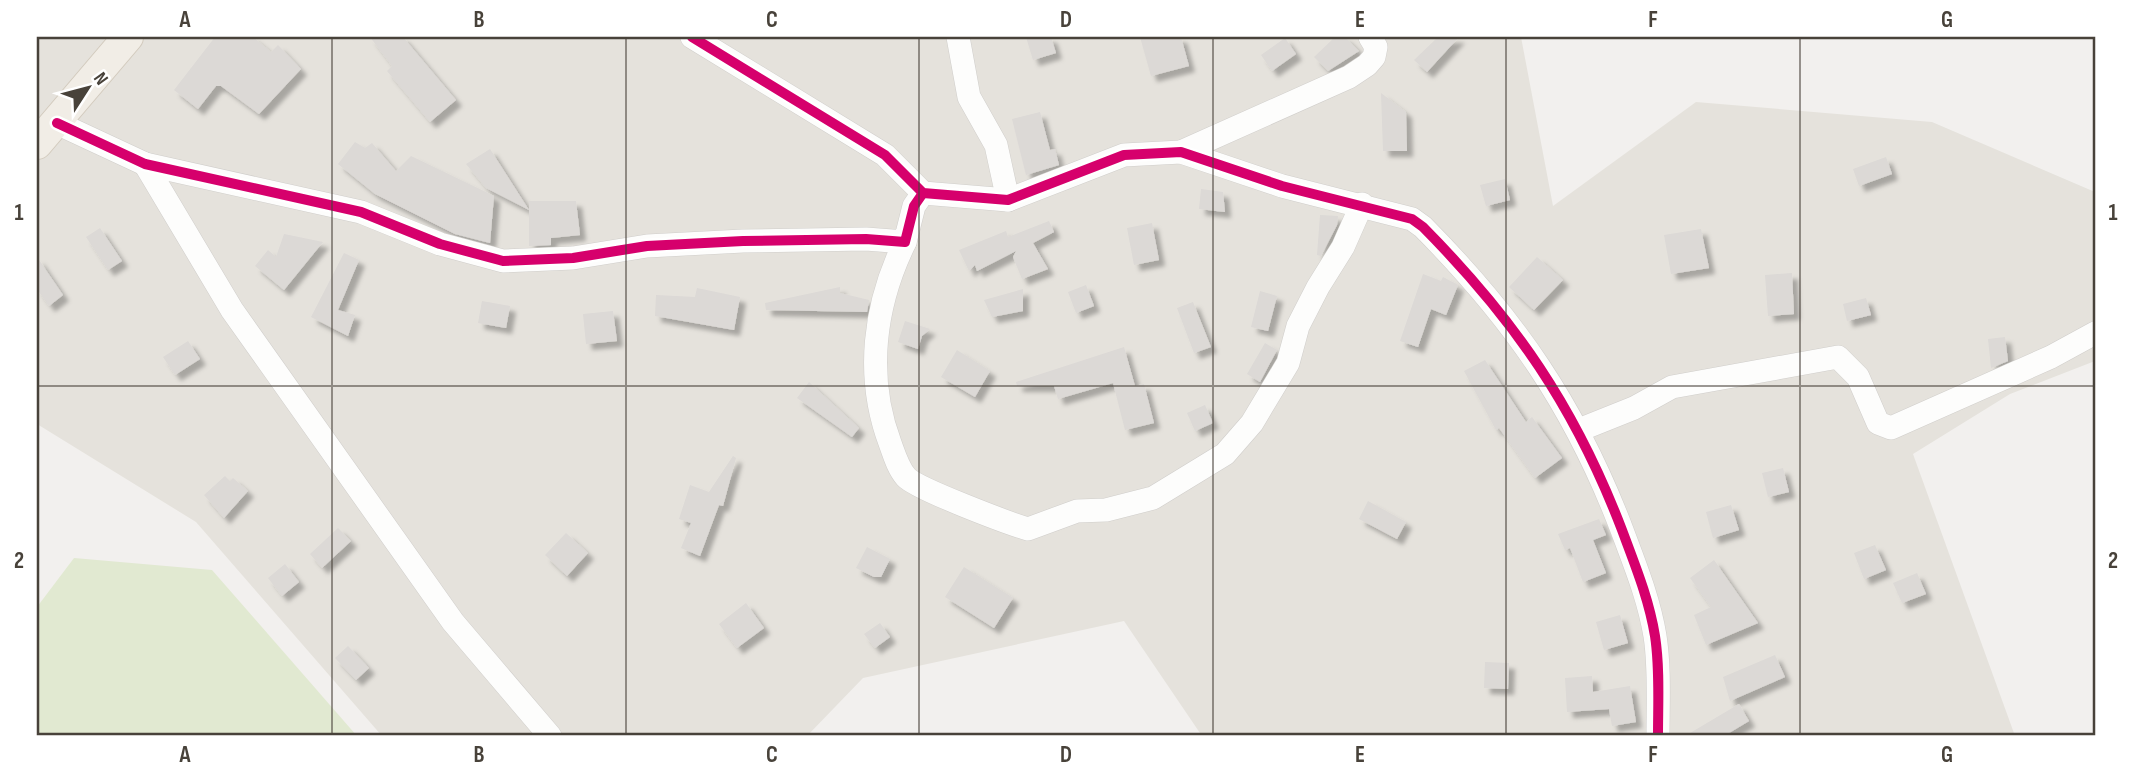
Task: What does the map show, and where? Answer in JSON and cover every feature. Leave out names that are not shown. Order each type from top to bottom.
[{"type":"main road","points":[[47,133],[128,37]]},
{"type":"street","points":[[692,37],[885,155],[923,193],[1008,200],[1124,155],[1181,152],[1349,77],[1374,57],[1376,47],[1370,37]]},
{"type":"street","points":[[958,37],[969,97],[996,145],[1008,200]]},
{"type":"street","points":[[47,133],[145,164],[361,212],[440,244],[503,261],[573,258],[648,246],[743,241],[866,239],[905,242]]},
{"type":"street","points":[[1181,152],[1282,186],[1362,204],[1412,219],[1450,254],[1491,299],[1530,349],[1579,430],[1644,587],[1655,637],[1658,736]]},
{"type":"street","points":[[145,164],[232,310],[374,511],[453,622],[550,736]]},
{"type":"street","points":[[923,193],[914,206],[905,242],[885,289],[874,368],[879,414],[896,460],[906,478],[1028,529],[1077,511],[1106,510],[1153,498],[1226,454],[1252,423],[1288,363],[1298,326],[1343,247],[1362,204]]},
{"type":"street","points":[[1579,430],[1634,408],[1672,387],[1838,357],[1858,377],[1878,423],[1891,428],[2019,372],[2095,333]]},
{"type":"shaded area","points":[[37,37],[1521,37],[1553,206],[1696,102],[1932,122],[2095,192],[2095,361],[2010,394],[1913,454],[2015,736],[1202,736],[1124,621],[863,678],[807,736],[382,736],[196,522],[37,424]]},
{"type":"green space","points":[[74,558],[212,570],[357,736],[37,736],[37,607]]},
{"type":"building","points":[[215,37],[253,37],[271,52],[278,45],[301,69],[259,114],[221,86],[216,86],[198,109],[174,90]]},
{"type":"building","points":[[370,37],[403,37],[456,100],[430,122],[387,71],[392,66]]},
{"type":"building","points":[[1026,37],[1051,37],[1056,53],[1033,60]]},
{"type":"building","points":[[1140,37],[1181,37],[1189,66],[1151,76]]},
{"type":"building","points":[[1335,37],[1345,37],[1359,51],[1328,71],[1314,57]]},
{"type":"building","points":[[1438,37],[1459,37],[1427,72],[1414,60]]},
{"type":"building","points":[[1285,38],[1296,54],[1272,71],[1261,55]]},
{"type":"building","points":[[1381,93],[1406,112],[1407,151],[1383,151]]},
{"type":"building","points":[[1040,112],[1050,150],[1055,149],[1059,165],[1026,175],[1012,119]]},
{"type":"building","points":[[355,142],[365,148],[372,143],[396,171],[411,156],[494,196],[490,243],[455,234],[375,194],[338,164]]},
{"type":"building","points":[[490,149],[529,210],[486,188],[466,164]]},
{"type":"building","points":[[1886,157],[1892,174],[1859,186],[1853,169]]},
{"type":"building","points":[[1505,179],[1510,200],[1486,206],[1480,185]]},
{"type":"building","points":[[1201,189],[1223,192],[1225,212],[1199,209]]},
{"type":"building","points":[[529,201],[576,201],[580,235],[551,238],[551,245],[529,246]]},
{"type":"building","points":[[1320,215],[1338,216],[1337,225],[1321,256],[1317,255]]},
{"type":"building","points":[[1049,221],[1054,232],[1033,243],[1048,269],[1022,279],[1013,257],[1016,251],[977,271],[975,265],[969,271],[959,250],[1006,231],[1008,237]]},
{"type":"building","points":[[1152,223],[1159,260],[1134,265],[1127,228]]},
{"type":"building","points":[[100,228],[122,261],[108,270],[86,237]]},
{"type":"building","points":[[1701,229],[1709,268],[1671,274],[1664,235]]},
{"type":"building","points":[[284,234],[323,242],[284,290],[255,266],[268,250],[276,257]]},
{"type":"building","points":[[344,253],[359,260],[338,310],[355,315],[348,336],[311,317]]},
{"type":"building","points":[[37,257],[63,295],[49,306],[37,289]]},
{"type":"building","points":[[1537,257],[1563,280],[1534,310],[1509,287]]},
{"type":"building","points":[[1792,273],[1794,314],[1768,316],[1765,275]]},
{"type":"building","points":[[1423,274],[1441,281],[1443,277],[1458,285],[1446,315],[1431,309],[1418,347],[1400,341]]},
{"type":"building","points":[[1086,285],[1094,306],[1076,313],[1068,292]]},
{"type":"building","points":[[840,287],[840,293],[869,300],[867,312],[766,310],[765,303]]},
{"type":"building","points":[[697,288],[740,297],[734,330],[655,316],[656,295],[695,297]]},
{"type":"building","points":[[1023,289],[1023,311],[992,317],[984,300]]},
{"type":"building","points":[[1260,291],[1277,296],[1268,331],[1251,327]]},
{"type":"building","points":[[1866,298],[1871,315],[1847,321],[1843,304]]},
{"type":"building","points":[[482,301],[510,306],[506,328],[478,323]]},
{"type":"building","points":[[1193,302],[1211,347],[1194,353],[1177,308]]},
{"type":"building","points":[[613,311],[617,341],[586,344],[583,314]]},
{"type":"building","points":[[905,321],[930,329],[922,336],[918,349],[898,342]]},
{"type":"building","points":[[2005,337],[2008,361],[1991,368],[1988,339]]},
{"type":"building","points":[[188,341],[200,359],[175,375],[163,357]]},
{"type":"building","points":[[1265,343],[1277,350],[1260,382],[1247,374]]},
{"type":"building","points":[[1124,347],[1135,386],[1144,384],[1154,423],[1125,430],[1113,383],[1058,399],[1054,386],[1017,386],[1016,382]]},
{"type":"building","points":[[957,350],[990,371],[975,397],[941,377]]},
{"type":"building","points":[[1485,360],[1526,422],[1532,417],[1562,458],[1535,478],[1499,428],[1496,430],[1464,371]]},
{"type":"building","points":[[809,382],[859,428],[852,437],[797,398]]},
{"type":"building","points":[[1205,405],[1213,423],[1195,431],[1187,413]]},
{"type":"building","points":[[733,456],[736,458],[723,506],[719,505],[700,556],[681,548],[691,523],[679,519],[690,485],[709,492]]},
{"type":"building","points":[[1783,468],[1789,492],[1768,497],[1762,473]]},
{"type":"building","points":[[225,476],[230,481],[233,478],[248,491],[224,518],[204,495]]},
{"type":"building","points":[[1368,501],[1406,522],[1397,539],[1359,519]]},
{"type":"building","points":[[1731,505],[1739,530],[1713,538],[1706,512]]},
{"type":"building","points":[[1599,519],[1606,535],[1593,540],[1606,573],[1583,582],[1570,548],[1565,550],[1558,534]]},
{"type":"building","points":[[338,528],[351,541],[322,568],[310,554]]},
{"type":"building","points":[[566,533],[588,553],[567,576],[545,555]]},
{"type":"building","points":[[1875,545],[1886,570],[1864,579],[1854,553]]},
{"type":"building","points":[[867,547],[890,559],[881,577],[874,577],[856,568]]},
{"type":"building","points":[[1714,560],[1758,623],[1706,645],[1694,615],[1711,607],[1690,578]]},
{"type":"building","points":[[285,564],[299,582],[282,596],[268,578]]},
{"type":"building","points":[[964,567],[1013,598],[994,628],[945,597]]},
{"type":"building","points":[[1917,573],[1926,594],[1902,603],[1893,583]]},
{"type":"building","points":[[746,603],[764,628],[737,648],[719,624]]},
{"type":"building","points":[[1620,615],[1628,643],[1604,650],[1596,622]]},
{"type":"building","points":[[880,623],[890,637],[875,648],[864,634]]},
{"type":"building","points":[[348,646],[369,668],[356,680],[335,658]]},
{"type":"building","points":[[1775,655],[1785,677],[1730,701],[1723,677]]},
{"type":"building","points":[[1485,662],[1509,663],[1508,689],[1484,688]]},
{"type":"building","points":[[1592,676],[1593,692],[1630,686],[1636,722],[1612,726],[1609,709],[1567,712],[1565,678]]},
{"type":"building","points":[[1739,704],[1749,721],[1724,736],[1685,736]]},
{"type":"cycle path","points":[[692,37],[885,155],[923,193],[1008,200],[1124,155],[1181,152],[1282,186],[1412,219],[1456,262],[1514,331],[1563,405],[1604,485],[1641,582],[1655,636],[1658,661],[1658,736]]},
{"type":"cycle path","points":[[57,123],[145,164],[361,212],[440,244],[503,261],[573,258],[647,246],[743,241],[866,239],[905,242],[914,206],[923,193]]}]
